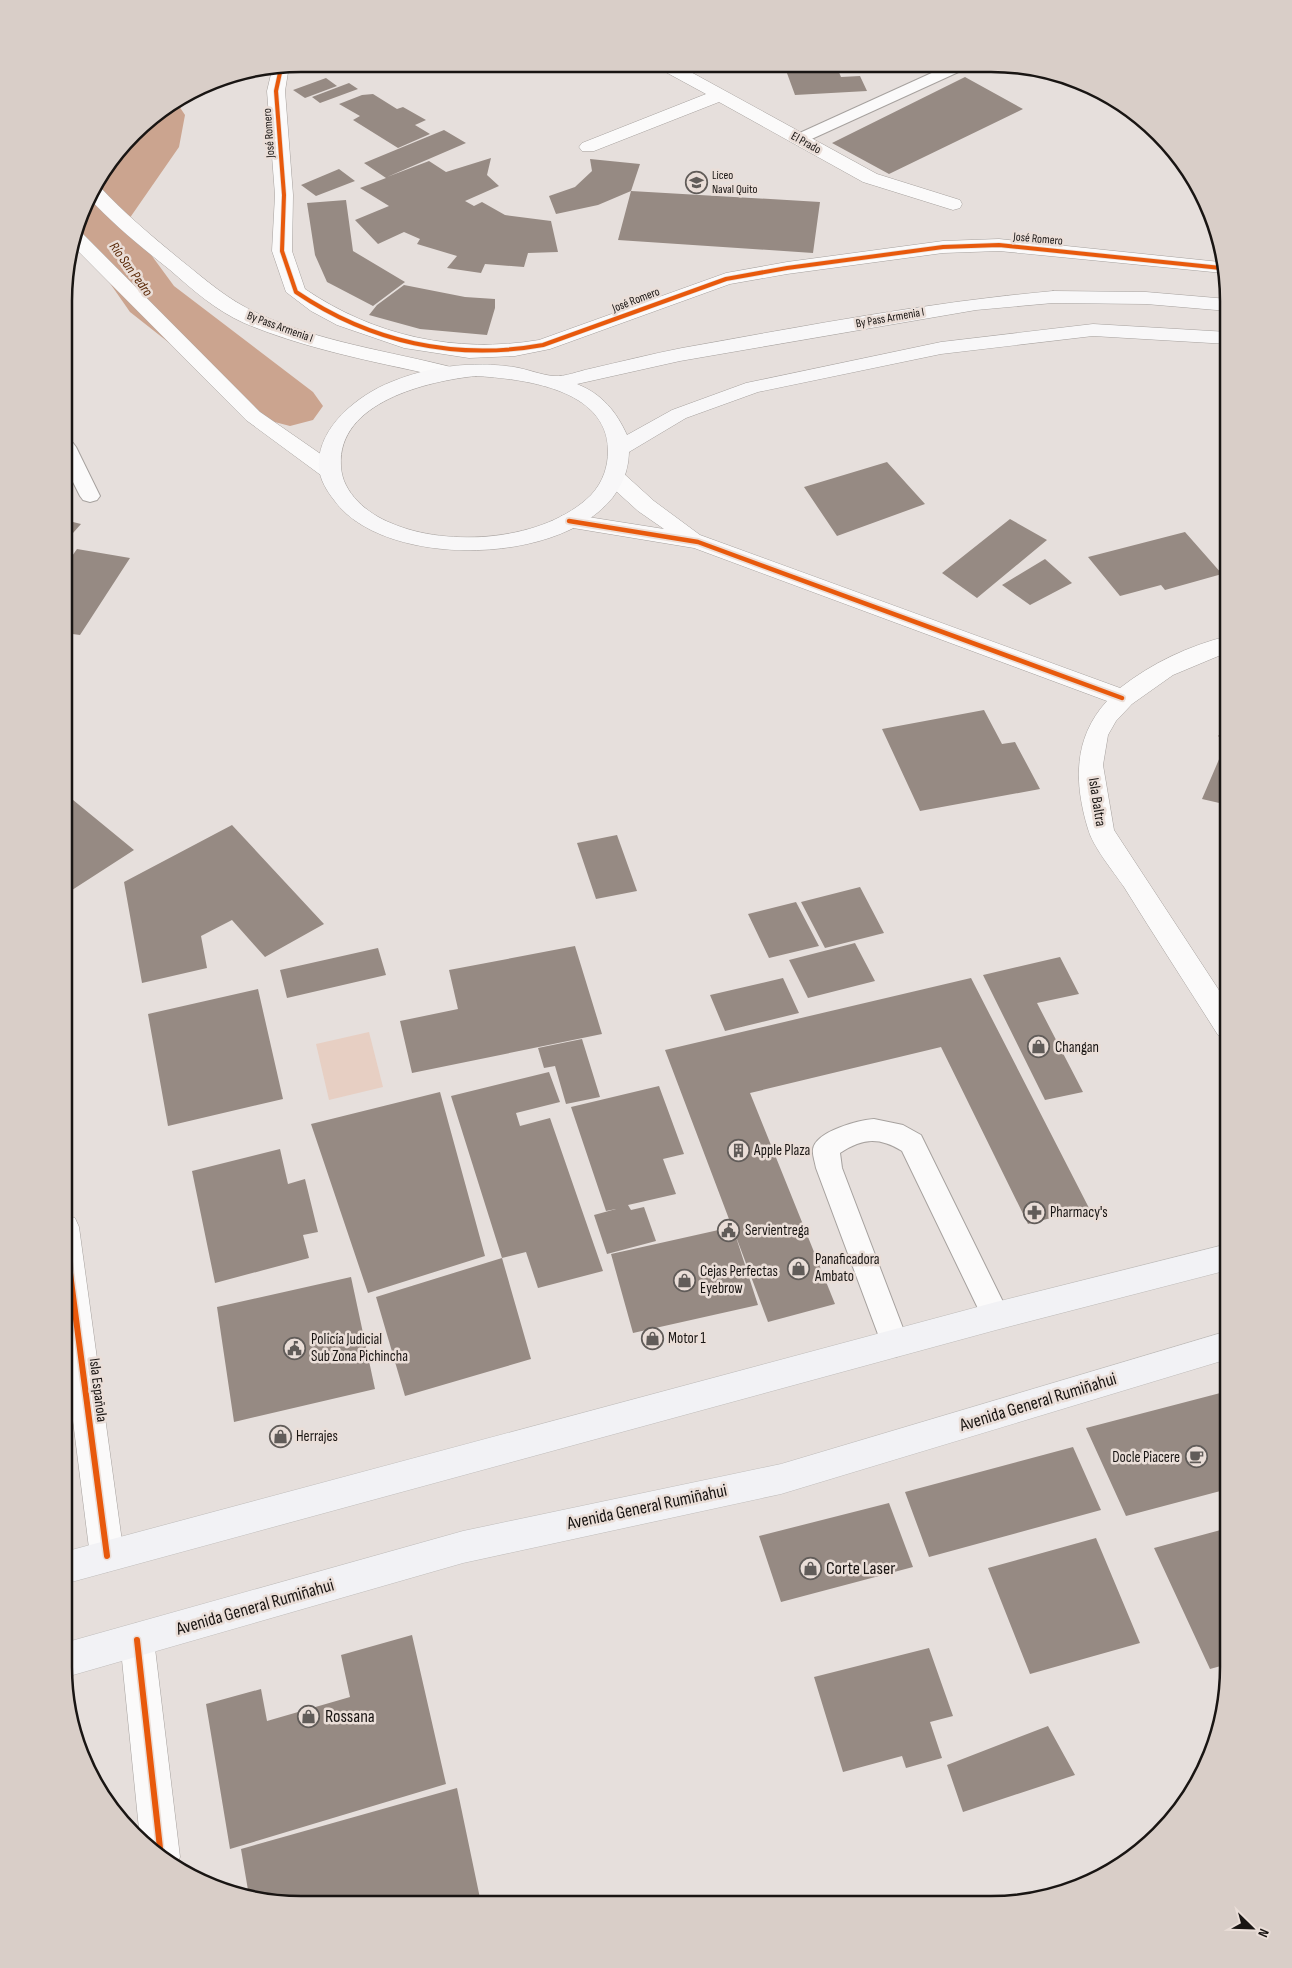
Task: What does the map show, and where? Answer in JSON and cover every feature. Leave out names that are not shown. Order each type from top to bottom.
[{"type":"highway","points":[[72,1566],[996,1316],[1220,1259]]},
{"type":"highway","name":"Avenida General Rumiñahui","points":[[72,1658],[463,1547],[781,1479],[1220,1347]]},
{"type":"main road","name":"By Pass Armenia I","points":[[557,382],[680,355],[976,304],[1063,297],[1146,298],[1220,304]]},
{"type":"main road","points":[[620,448],[679,414],[753,387],[941,348],[1093,330],[1220,338]]},
{"type":"main road","points":[[504,371],[532,375],[557,382],[594,404],[607,417],[616,432],[620,448],[614,477],[597,500],[569,521],[530,536],[486,544],[441,544],[398,535],[364,519],[340,496],[330,471],[332,444],[347,419],[374,398],[408,382],[448,372],[504,371]]},
{"type":"street","name":"El Prado","points":[[687,72],[720,95],[870,178],[953,204]]},
{"type":"street","name":"José Romero","points":[[280,73],[276,91],[284,195],[282,251],[296,292],[344,321],[404,342],[469,352],[515,350],[543,345],[726,279],[787,268],[943,247],[999,245],[1217,268]]},
{"type":"street","points":[[588,147],[720,95]]},
{"type":"street","name":"By Pass Armenia I","points":[[98,196],[117,217],[219,301],[250,318],[304,337],[362,353],[448,372]]},
{"type":"street","points":[[80,242],[254,416],[330,471]]},
{"type":"street","points":[[614,477],[646,506],[698,542]]},
{"type":"street","points":[[569,521],[698,542],[1122,698]]},
{"type":"street","name":"Isla Baltra","points":[[1220,646],[1178,663],[1122,698],[1104,723],[1091,755],[1096,807],[1102,831],[1220,1015]]},
{"type":"street","name":"Isla Española","points":[[72,1287],[108,1556]]},
{"type":"street","points":[[137,1640],[160,1846]]},
{"type":"lane","points":[[800,139],[946,72]]},
{"type":"lane","points":[[72,462],[90,496]]},
{"type":"lane","points":[[895,1344],[829,1168],[826,1149],[841,1138],[868,1130],[891,1132],[912,1143],[996,1316]]},
{"type":"shaded area","points":[[369,1032],[383,1087],[329,1100],[316,1044]]},
{"type":"building","points":[[787,72],[839,72],[841,77],[860,76],[867,91],[795,95]]},
{"type":"building","points":[[965,77],[1023,109],[889,174],[832,143]]},
{"type":"building","points":[[326,78],[337,86],[305,98],[293,90]]},
{"type":"building","points":[[349,83],[358,89],[320,103],[312,97]]},
{"type":"building","points":[[373,94],[397,109],[403,107],[426,120],[415,125],[430,134],[398,148],[353,120],[360,116],[339,104],[362,95]]},
{"type":"building","points":[[444,130],[466,143],[387,177],[429,161],[446,172],[491,158],[487,175],[499,186],[465,201],[474,206],[482,202],[505,215],[551,221],[558,252],[528,253],[524,267],[485,264],[481,273],[447,268],[457,256],[417,244],[420,239],[404,232],[378,244],[355,220],[389,206],[360,188],[386,178],[364,163]]},
{"type":"building","points":[[590,159],[640,164],[631,191],[598,205],[556,214],[549,196],[575,187],[592,171]]},
{"type":"building","points":[[339,169],[355,181],[316,196],[301,185]]},
{"type":"building","points":[[631,191],[820,202],[813,253],[618,240]]},
{"type":"building","points":[[346,200],[353,251],[405,282],[373,306],[327,282],[315,255],[307,203]]},
{"type":"building","points":[[404,285],[465,297],[495,299],[495,308],[487,335],[420,329],[369,315],[377,305]]},
{"type":"building","points":[[887,462],[925,504],[837,536],[804,487]]},
{"type":"building","points":[[1010,519],[1047,540],[977,598],[942,573]]},
{"type":"building","points":[[72,522],[81,524],[72,534]]},
{"type":"building","points":[[1185,532],[1220,572],[1220,575],[1165,590],[1161,585],[1120,596],[1088,557]]},
{"type":"building","points":[[77,549],[130,558],[80,635],[72,634],[72,556]]},
{"type":"building","points":[[1045,559],[1072,583],[1030,605],[1002,585]]},
{"type":"building","points":[[984,710],[1002,744],[1015,742],[1040,789],[920,811],[882,729]]},
{"type":"building","points":[[1220,757],[1220,803],[1202,799]]},
{"type":"building","points":[[72,799],[134,850],[72,890]]},
{"type":"building","points":[[232,825],[324,924],[265,957],[232,920],[201,936],[207,968],[142,983],[124,882]]},
{"type":"building","points":[[617,835],[637,891],[596,899],[577,843]]},
{"type":"building","points":[[860,887],[884,933],[825,948],[801,902]]},
{"type":"building","points":[[796,902],[819,946],[769,958],[748,914]]},
{"type":"building","points":[[855,943],[875,981],[808,998],[789,960]]},
{"type":"building","points":[[575,946],[602,1034],[412,1073],[400,1021],[458,1009],[449,970]]},
{"type":"building","points":[[378,948],[386,975],[287,998],[280,970]]},
{"type":"building","name":"Changan","points":[[1060,957],[1079,994],[1037,1003],[1083,1092],[1045,1100],[983,975]]},
{"type":"building","points":[[783,978],[799,1013],[725,1031],[710,995]]},
{"type":"building","name":"Apple Plaza","points":[[971,978],[1089,1208],[1028,1224],[941,1047],[750,1093],[835,1304],[768,1322],[735,1234],[758,1305],[633,1333],[611,1254],[732,1227],[665,1050]]},
{"type":"building","points":[[258,989],[283,1099],[168,1126],[148,1014]]},
{"type":"building","points":[[582,1039],[600,1097],[566,1104],[555,1066],[544,1068],[538,1048]]},
{"type":"building","points":[[549,1072],[560,1102],[516,1113],[520,1126],[550,1118],[603,1271],[538,1288],[526,1252],[502,1258],[451,1096]]},
{"type":"building","points":[[659,1086],[684,1154],[663,1159],[676,1194],[628,1205],[631,1210],[644,1207],[656,1241],[607,1254],[594,1215],[616,1209],[606,1211],[571,1107]]},
{"type":"building","points":[[440,1092],[485,1256],[368,1293],[311,1124]]},
{"type":"building","points":[[280,1149],[288,1184],[305,1179],[318,1232],[303,1235],[309,1258],[215,1283],[192,1171]]},
{"type":"building","points":[[502,1258],[531,1359],[405,1396],[376,1297]]},
{"type":"building","name":"Policía Judicial Sub Zona Pichincha","points":[[351,1277],[375,1389],[234,1422],[217,1307]]},
{"type":"building","points":[[1220,1393],[1220,1491],[1126,1516],[1086,1428]]},
{"type":"building","points":[[1073,1447],[1101,1510],[929,1557],[905,1492]]},
{"type":"building","points":[[889,1503],[913,1567],[781,1602],[759,1536]]},
{"type":"building","points":[[1220,1530],[1220,1666],[1210,1669],[1154,1548]]},
{"type":"building","points":[[1096,1538],[1140,1643],[1030,1674],[988,1568]]},
{"type":"building","points":[[412,1635],[446,1784],[230,1849],[206,1704],[261,1689],[267,1721],[350,1697],[341,1655]]},
{"type":"building","points":[[929,1648],[953,1716],[930,1722],[942,1758],[906,1768],[902,1756],[843,1772],[814,1677]]},
{"type":"building","points":[[1048,1726],[1075,1775],[963,1812],[947,1765]]},
{"type":"building","points":[[457,1788],[480,1896],[302,1896],[272,1894],[248,1889],[241,1849]]},
{"type":"waterway","name":"Río San Pedro","points":[[155,126],[151,147],[97,222],[152,299],[290,406]]},
{"type":"cycle path","points":[[280,73],[276,91],[284,195],[282,251],[287,271],[296,292],[344,321],[404,342],[469,352],[515,350],[543,345],[726,279],[787,268],[943,247],[999,245],[1217,268]]},
{"type":"cycle path","points":[[569,521],[698,542],[1122,698]]},
{"type":"cycle path","points":[[72,1288],[107,1556]]},
{"type":"cycle path","points":[[137,1640],[160,1846]]},
{"type":"place","name":"Liceo Naval Quito","points":[[696,182]]},
{"type":"place","name":"Changan","points":[[1039,1047]]},
{"type":"place","name":"Apple Plaza","points":[[738,1150]]},
{"type":"place","name":"Pharmacy's","points":[[1034,1212]]},
{"type":"place","name":"Servientrega","points":[[729,1230]]},
{"type":"place","name":"Panaficadora Ambato","points":[[799,1268]]},
{"type":"place","name":"Cejas Perfectas Eyebrow","points":[[684,1280]]},
{"type":"place","name":"Motor 1","points":[[652,1338]]},
{"type":"place","name":"Policía Judicial Sub Zona Pichincha","points":[[295,1348]]},
{"type":"place","name":"Herrajes","points":[[280,1436]]},
{"type":"place","name":"Docle Piacere","points":[[1196,1457]]},
{"type":"place","name":"Corte Laser","points":[[810,1568]]},
{"type":"place","name":"Rossana","points":[[309,1716]]}]
